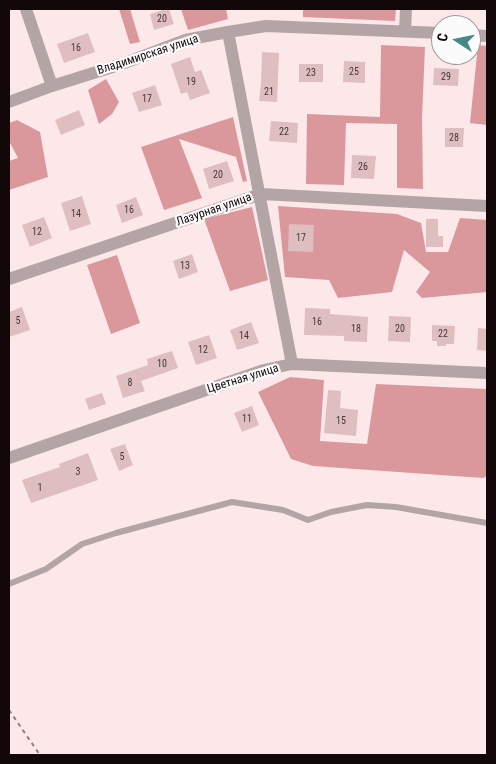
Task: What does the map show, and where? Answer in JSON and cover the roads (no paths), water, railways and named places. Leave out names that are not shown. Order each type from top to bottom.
[{"type":"street","points":[[26,9],[52,86]]},
{"type":"street","points":[[405,32],[406,9]]},
{"type":"street","name":"Владимирская улица","points":[[9,102],[122,64],[185,40],[228,32],[266,26],[431,33]]},
{"type":"street","points":[[228,32],[261,194],[292,364]]},
{"type":"street","name":"Лазурная улица","points":[[9,279],[261,194],[487,206]]},
{"type":"street","name":"Цветная улица","points":[[9,458],[264,370],[292,364],[487,373]]},
{"type":"lane","points":[[9,584],[46,569],[82,544],[232,502],[283,510],[308,520],[331,512],[367,505],[396,507],[487,523]]}]
